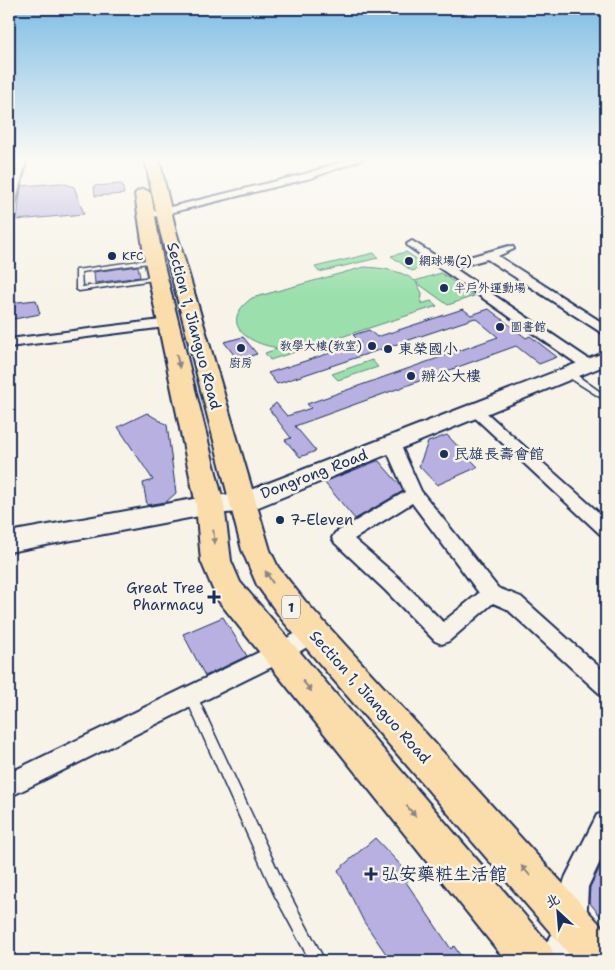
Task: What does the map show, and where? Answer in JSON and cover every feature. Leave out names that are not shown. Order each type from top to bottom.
[{"type":"main road","name":"Section 1, Jianguo Road","points":[[151,204],[253,536],[255,551],[263,568],[282,598],[313,633],[560,944],[603,961]]},
{"type":"main road","name":"Section 1, Jianguo Road","points":[[154,204],[156,269],[210,505],[216,561],[228,590],[534,961]]},
{"type":"street","points":[[155,214],[194,204]]},
{"type":"street","points":[[412,244],[587,365]]},
{"type":"street","points":[[444,267],[508,249]]},
{"type":"street","points":[[488,255],[606,330]]},
{"type":"street","points":[[9,344],[169,323]]},
{"type":"street","name":"Dongrong Road","points":[[9,542],[210,505],[242,503],[587,365]]},
{"type":"street","points":[[474,410],[606,529]]},
{"type":"street","points":[[392,444],[414,494],[491,594],[514,603],[606,686]]},
{"type":"street","points":[[414,494],[342,538],[392,584],[442,635],[491,594]]},
{"type":"street","points":[[9,785],[279,653],[313,633]]},
{"type":"street","points":[[560,944],[575,885],[606,824]]},
{"type":"lane","points":[[156,269],[79,288],[78,271],[156,269]]},
{"type":"lane","points":[[587,365],[606,399]]},
{"type":"lane","points":[[191,696],[279,889],[318,961]]},
{"type":"green space","name":"網球場(2)","points":[[406,252],[427,266],[412,271],[391,256]]},
{"type":"green space","points":[[374,253],[378,258],[319,272],[315,267]]},
{"type":"green space","points":[[364,267],[397,272],[415,281],[441,273],[474,296],[448,305],[416,282],[422,293],[421,304],[431,301],[437,306],[270,360],[265,353],[280,348],[258,343],[248,338],[241,332],[237,324],[237,316],[242,307],[252,298]]},
{"type":"green space","points":[[372,360],[378,367],[338,380],[332,374]]},
{"type":"building","points":[[19,204],[80,204],[84,214],[17,220]]},
{"type":"building","points":[[138,266],[140,277],[95,283],[94,272]]},
{"type":"building","points":[[36,300],[40,314],[9,320],[9,303]]},
{"type":"building","points":[[463,309],[471,315],[489,309],[526,338],[530,336],[557,357],[539,364],[516,346],[295,426],[316,451],[300,457],[285,440],[291,438],[269,409],[276,403],[287,416],[311,408],[307,404],[498,337],[475,318],[277,384],[268,373],[361,343],[353,335],[369,330],[377,337]]},
{"type":"building","name":"廚房","points":[[243,337],[257,354],[238,360],[224,342]]},
{"type":"building","points":[[147,413],[167,425],[176,493],[166,502],[147,505],[143,483],[153,480],[118,427]]},
{"type":"building","name":"民雄長壽會館","points":[[447,435],[478,467],[437,485],[419,466],[428,442]]},
{"type":"building","points":[[377,461],[399,484],[403,491],[355,519],[324,482]]},
{"type":"building","points":[[223,617],[247,656],[205,676],[183,634]]},
{"type":"building","points":[[375,838],[412,877],[406,882],[451,949],[454,946],[464,961],[391,961],[364,922],[338,870]]},
{"type":"building","points":[[606,855],[606,923],[589,902],[590,887]]},
{"type":"railway","points":[[9,232],[16,204]]},
{"type":"place","name":"KFC","points":[[112,256]]},
{"type":"place","name":"網球場(2)","points":[[409,261]]},
{"type":"place","name":"半戶外運動場","points":[[444,288]]},
{"type":"place","name":"圖書館","points":[[500,327]]},
{"type":"place","name":"教學大樓(教室)","points":[[372,346]]},
{"type":"place","name":"廚房","points":[[241,348]]},
{"type":"place","name":"東榮國小","points":[[388,349]]},
{"type":"place","name":"辦公大樓","points":[[411,376]]},
{"type":"place","name":"民雄長壽會館","points":[[444,454]]},
{"type":"place","name":"7-Eleven","points":[[280,520]]},
{"type":"place","name":"Great Tree Pharmacy","points":[[214,597]]},
{"type":"place","name":"弘安藥粧生活館","points":[[371,874]]}]
